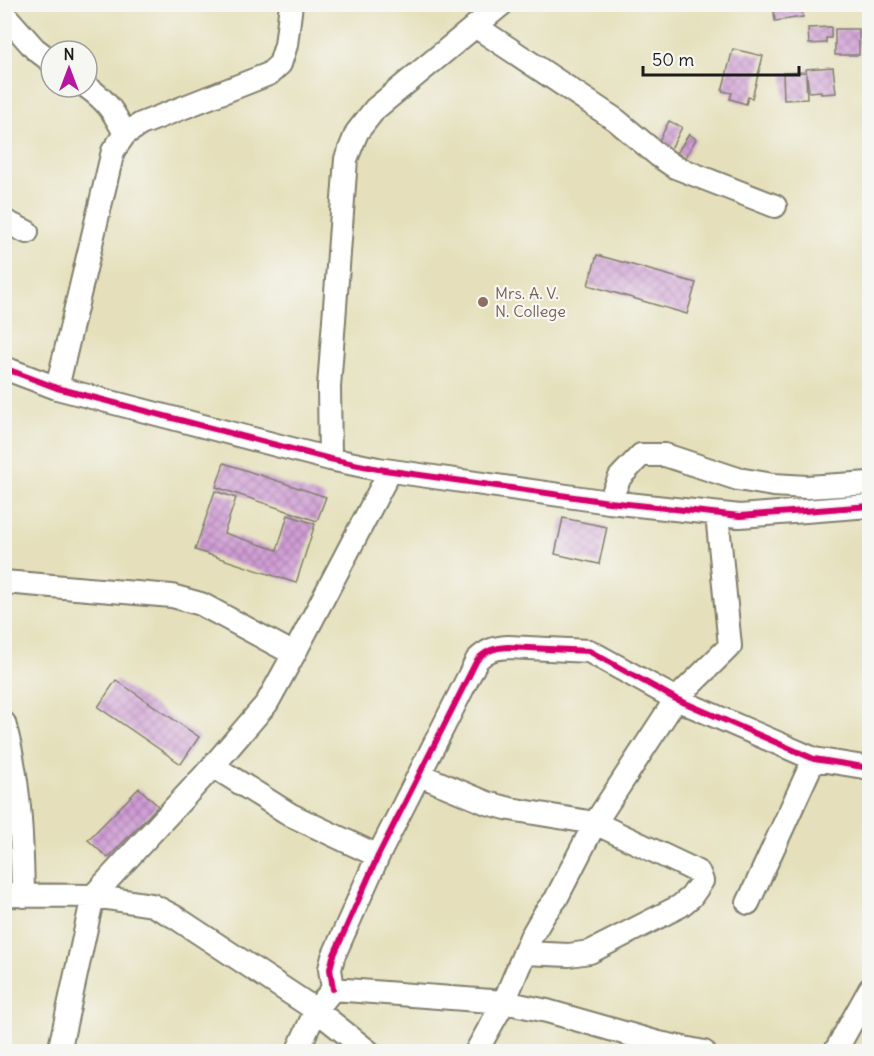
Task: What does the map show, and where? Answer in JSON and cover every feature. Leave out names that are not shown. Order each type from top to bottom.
[{"type":"street","points":[[57,388],[113,151],[124,134],[141,124],[269,74],[280,64],[286,45],[291,4]]},
{"type":"street","points":[[330,459],[329,387],[346,159],[357,132],[375,109],[502,4]]},
{"type":"street","points":[[4,14],[39,52]]},
{"type":"street","points":[[475,26],[616,120],[658,156],[675,167],[775,206]]},
{"type":"street","points":[[99,96],[113,111],[124,134]]},
{"type":"street","points":[[4,221],[27,232]]},
{"type":"street","points":[[4,368],[57,388],[330,459],[390,471],[609,502],[740,516],[870,506]]},
{"type":"street","points":[[609,502],[620,477],[641,455],[666,455],[738,479],[773,485],[807,487],[870,483]]},
{"type":"street","points":[[59,1052],[93,896],[213,766],[271,698],[390,471]]},
{"type":"street","points":[[476,1052],[504,1002],[531,937],[556,899],[595,823],[676,699],[730,646],[717,514]]},
{"type":"street","points":[[4,582],[172,596],[201,604],[294,654]]},
{"type":"street","points":[[297,1052],[316,1010],[333,988],[330,969],[333,957],[378,856],[477,660],[485,652],[508,646],[589,651],[676,699],[814,759],[870,768]]},
{"type":"street","points":[[4,723],[9,738],[22,830],[14,895],[93,896],[152,905],[316,1010],[369,1052]]},
{"type":"street","points":[[748,903],[814,759]]},
{"type":"street","points":[[213,766],[291,815],[378,856]]},
{"type":"street","points":[[420,775],[487,803],[595,823],[699,873],[702,881],[692,897],[680,906],[590,952],[569,955],[524,953]]},
{"type":"street","points":[[333,988],[504,1002],[547,1011],[657,1047],[704,1052]]},
{"type":"street","points":[[834,1052],[870,989]]},
{"type":"building","points":[[773,4],[801,4],[803,17],[775,21]]},
{"type":"building","points":[[831,27],[831,38],[826,38],[826,43],[809,44],[808,28]]},
{"type":"building","points":[[835,29],[859,29],[859,55],[835,55]]},
{"type":"building","points":[[733,49],[763,56],[752,98],[748,97],[746,104],[730,99],[732,93],[722,91]]},
{"type":"building","points":[[833,67],[836,93],[809,92],[806,69]]},
{"type":"building","points":[[806,72],[807,99],[784,100],[783,73]]},
{"type":"building","points":[[669,121],[682,127],[671,149],[658,143]]},
{"type":"building","points":[[689,134],[696,139],[685,158],[677,153]]},
{"type":"building","points":[[597,255],[696,283],[687,314],[588,285]]},
{"type":"building","points":[[224,463],[326,497],[317,521],[216,487]]},
{"type":"building","points":[[215,491],[236,498],[224,533],[277,550],[288,515],[315,524],[296,583],[195,550]]},
{"type":"building","points":[[563,518],[607,527],[599,564],[555,554]]},
{"type":"building","points":[[116,680],[199,737],[181,764],[98,707]]},
{"type":"building","points":[[139,788],[158,806],[108,858],[88,840]]},
{"type":"cycle path","points":[[4,368],[57,388],[330,459],[378,469],[609,502],[740,516],[870,506]]},
{"type":"cycle path","points":[[333,989],[330,969],[333,957],[378,856],[477,660],[491,650],[508,647],[589,651],[676,699],[814,759],[870,768]]},
{"type":"place","name":"Mrs. A. V. N. College","points":[[483,302]]}]
